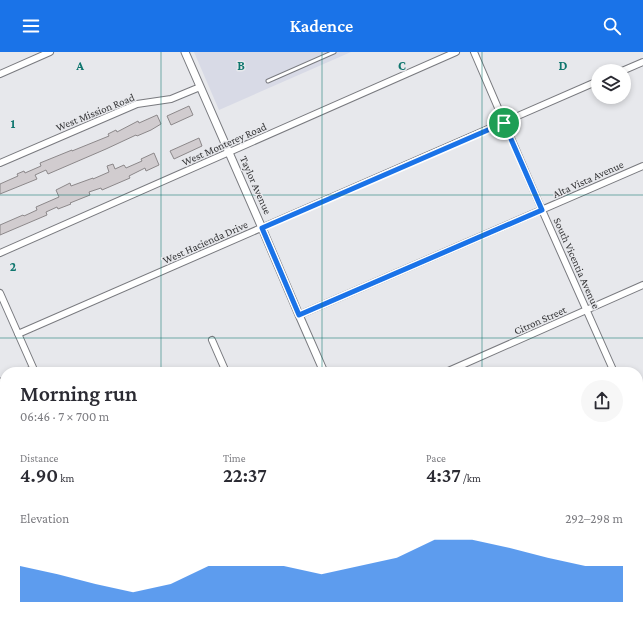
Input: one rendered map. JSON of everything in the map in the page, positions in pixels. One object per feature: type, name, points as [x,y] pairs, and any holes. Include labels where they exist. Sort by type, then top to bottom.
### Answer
[{"type":"street","points":[[0,73],[50,52]]},
{"type":"street","name":"Taylor Avenue","points":[[185,52],[322,367]]},
{"type":"street","name":"West Monterey Road","points":[[0,253],[456,52]]},
{"type":"street","name":"South Vicentia Avenue","points":[[474,52],[612,367]]},
{"type":"street","points":[[631,67],[643,62]]},
{"type":"street","name":"West Hacienda Drive","points":[[18,334],[591,84]]},
{"type":"street","name":"West Mission Road","points":[[0,163],[137,104],[159,102],[171,99],[200,87]]},
{"type":"street","name":"Alta Vista Avenue","points":[[299,315],[643,166]]},
{"type":"street","name":"Citron Street","points":[[457,367],[643,285]]},
{"type":"street","points":[[0,293],[33,367]]},
{"type":"street","points":[[212,340],[224,367]]},
{"type":"lane","points":[[268,81],[334,52]]},
{"type":"shaded area","points":[[194,52],[351,52],[219,110]]},
{"type":"building","points":[[189,106],[193,115],[171,125],[167,116]]},
{"type":"building","points":[[157,115],[161,124],[151,130],[137,136],[136,135],[48,174],[46,170],[35,175],[37,179],[0,194],[0,184],[18,176],[17,174],[24,171],[25,173],[41,166],[40,163],[109,136],[108,134],[116,130],[117,132],[138,121],[139,123]]},
{"type":"building","points":[[199,138],[202,146],[174,159],[170,151]]},
{"type":"building","points":[[154,153],[159,165],[146,171],[145,168],[129,176],[130,178],[102,190],[101,188],[89,192],[90,195],[58,209],[57,207],[46,212],[47,215],[0,235],[0,225],[37,210],[36,207],[59,197],[56,190],[70,183],[71,186],[109,172],[107,166],[113,164],[115,169],[124,165],[126,168],[142,161],[141,159]]},
{"type":"route","points":[[504,123],[542,210],[299,315],[262,228],[504,123]]}]
